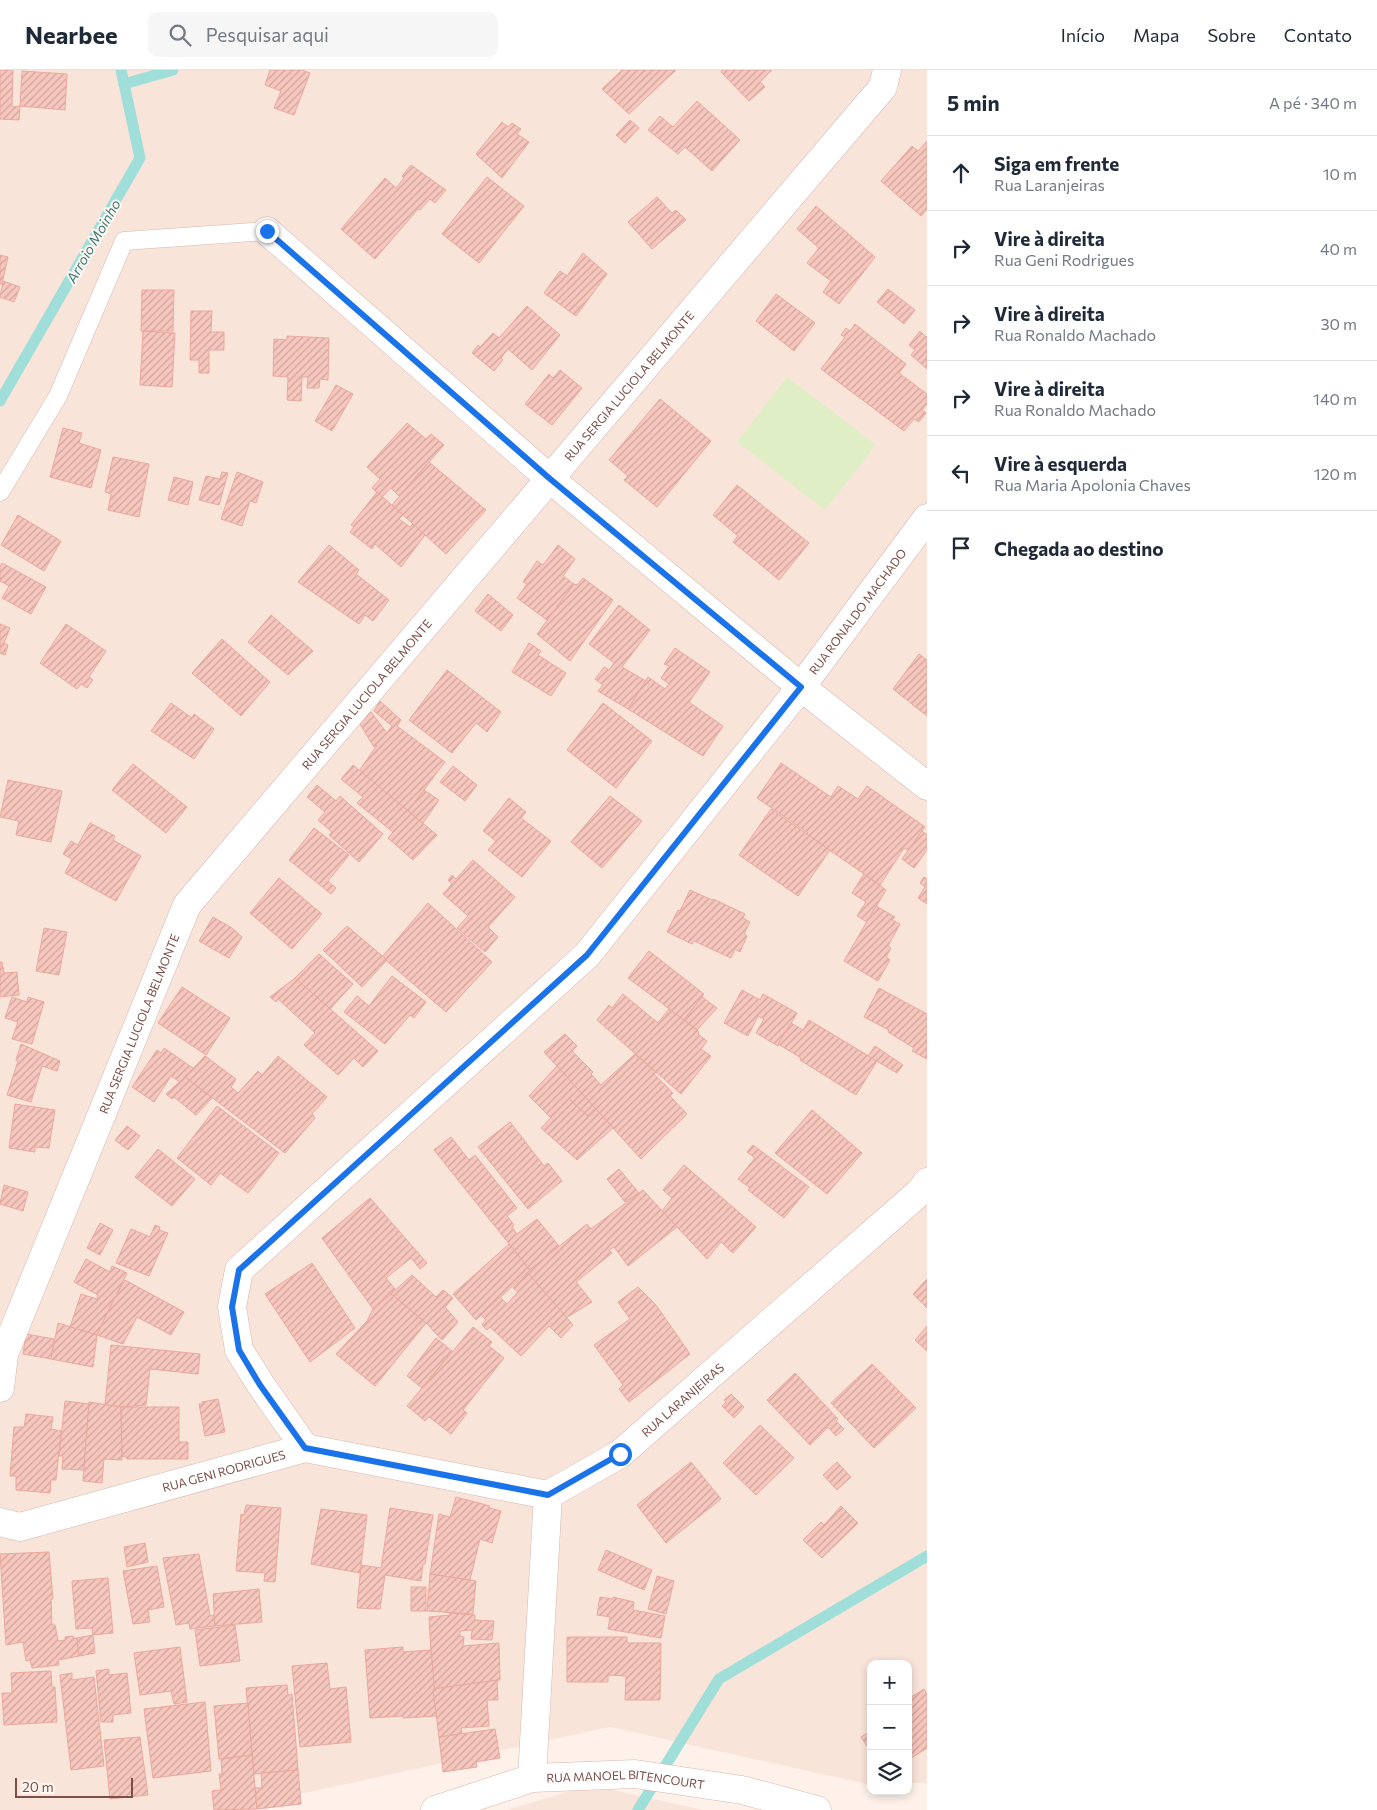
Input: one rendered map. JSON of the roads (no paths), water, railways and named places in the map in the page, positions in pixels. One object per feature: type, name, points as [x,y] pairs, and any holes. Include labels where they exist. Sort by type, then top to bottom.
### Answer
[{"type":"street","name":"RUA SERGIA LUCIOLA BELMONTE","points":[[0,1388],[4,1354],[187,905],[885,78]]},
{"type":"street","points":[[267,231],[549,478],[801,687],[927,786]]},
{"type":"street","name":"RUA RONALDO MACHADO","points":[[305,1448],[260,1385],[239,1350],[232,1307],[239,1270],[587,955],[801,687],[927,518]]},
{"type":"street","name":"RUA LARANJEIRAS","points":[[548,1495],[620,1454],[921,1191],[927,1182]]},
{"type":"street","name":"RUA GENI RODRIGUES","points":[[10,1524],[305,1448],[548,1495]]},
{"type":"street","points":[[532,1778],[548,1495]]},
{"type":"street","name":"RUA MANOEL BITENCOURT","points":[[435,1810],[532,1778],[635,1774],[742,1790],[817,1810]]},
{"type":"lane","points":[[0,492],[58,396],[124,240],[267,231]]},
{"type":"waterway","name":"Arroio Moinho","points":[[0,401],[140,158],[121,70]]},
{"type":"waterway","points":[[124,84],[173,70]]},
{"type":"waterway","points":[[638,1810],[719,1679],[927,1556]]}]
